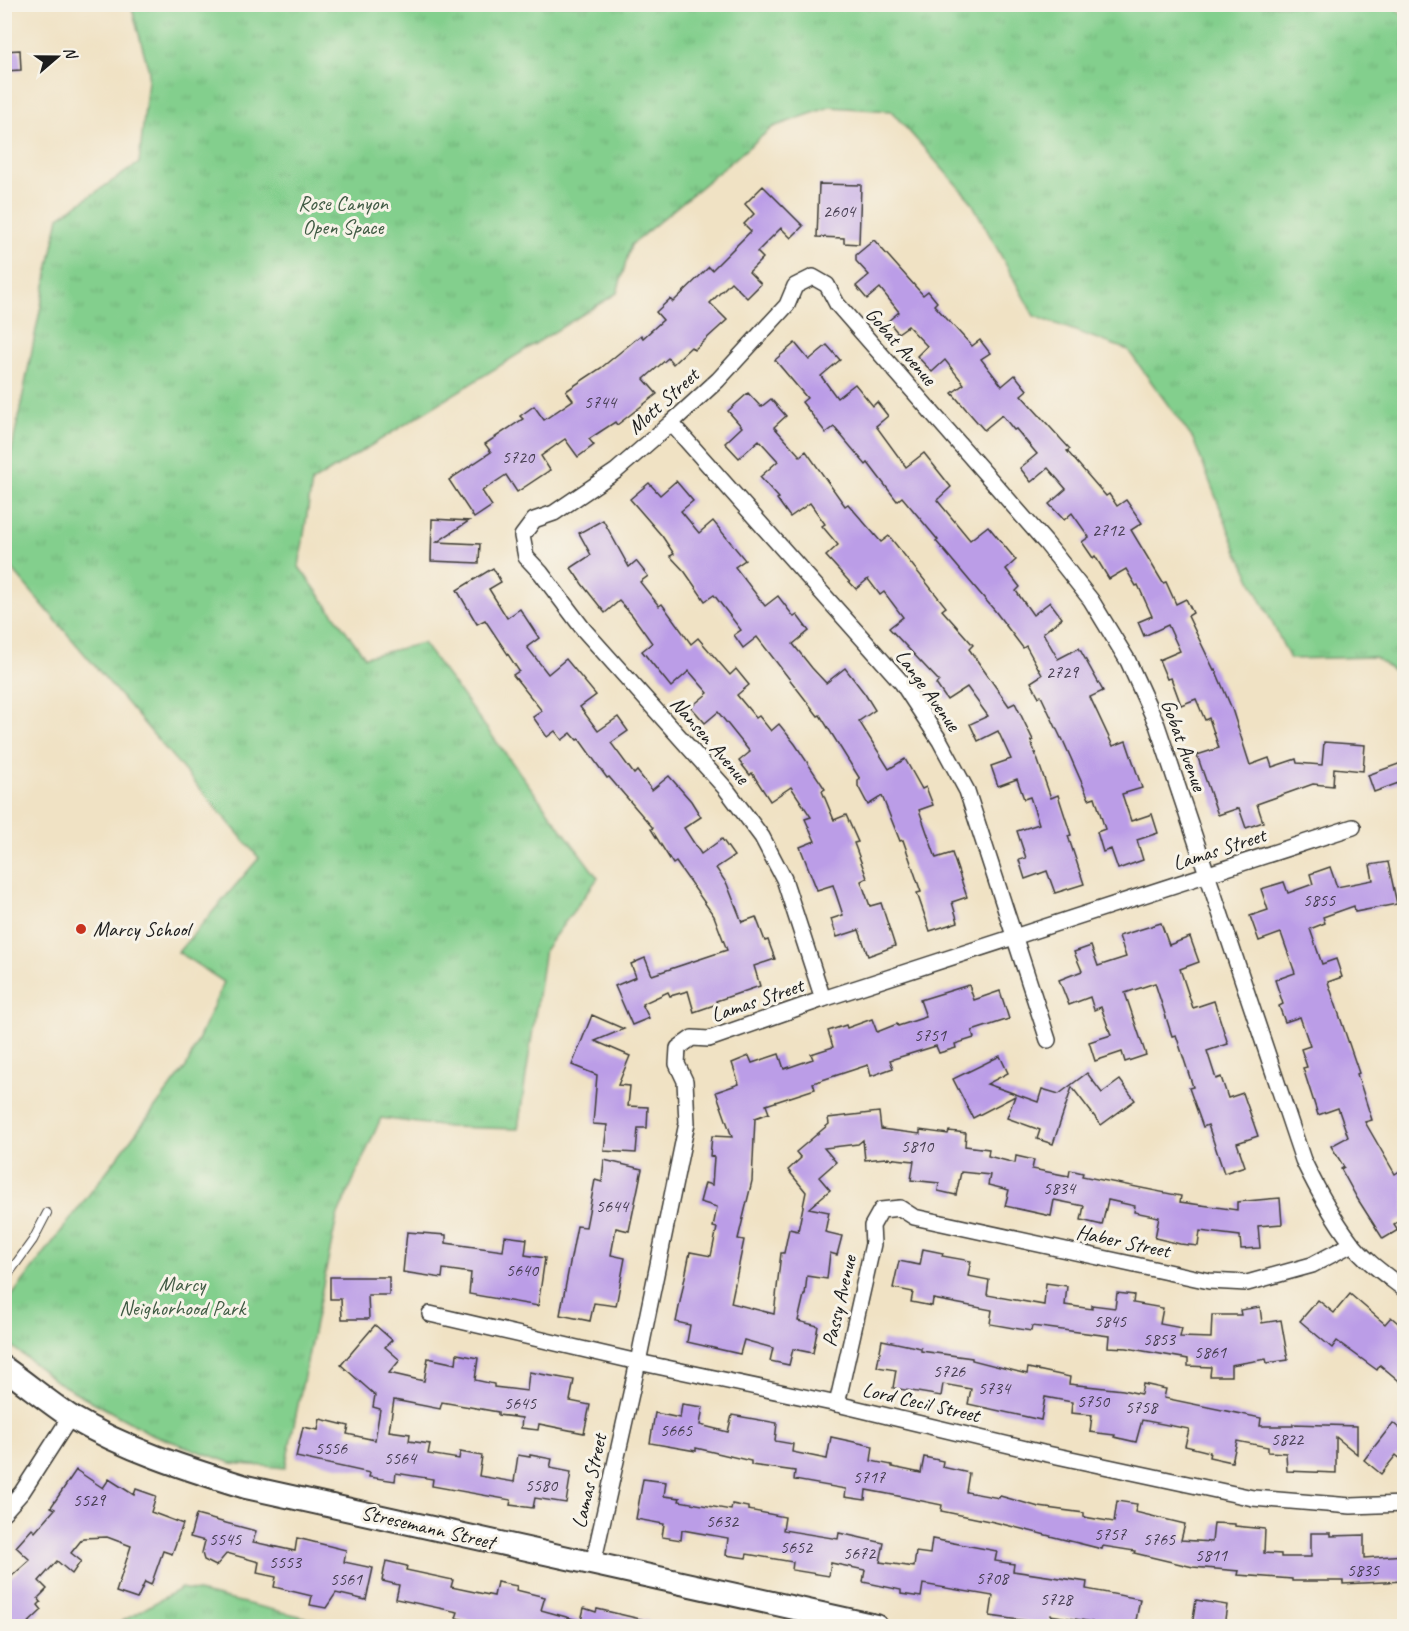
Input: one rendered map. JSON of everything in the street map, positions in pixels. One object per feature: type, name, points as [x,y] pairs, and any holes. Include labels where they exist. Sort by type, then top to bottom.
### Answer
[{"type":"street","name":"Mott Street","points":[[522,536],[534,520],[555,513],[616,471],[671,423],[718,380],[787,305],[795,286],[813,276]]},
{"type":"street","name":"Gobat Avenue","points":[[813,276],[827,285],[837,304],[1046,543],[1091,600],[1128,661],[1157,725],[1303,1160],[1325,1204],[1352,1244],[1379,1270],[1404,1289]]},
{"type":"street","name":"Lange Avenue","points":[[671,423],[902,683],[940,741],[967,791],[1048,1040]]},
{"type":"street","name":"Nansen Avenue","points":[[522,536],[526,557],[584,630],[726,789],[762,837],[784,879],[823,999]]},
{"type":"street","name":"Lamas Street","points":[[593,1564],[638,1362],[687,1123],[685,1081],[677,1064],[678,1048],[692,1038],[709,1039],[823,999],[1353,826]]},
{"type":"street","name":"Haber Street","points":[[881,1210],[900,1208],[914,1217],[1209,1281],[1247,1283],[1312,1265],[1352,1244]]},
{"type":"street","name":"Passy Avenue","points":[[837,1404],[873,1244],[872,1226],[881,1210]]},
{"type":"street","name":"Lord Cecil Street","points":[[430,1314],[638,1362],[837,1404],[1043,1453],[1253,1498],[1351,1506],[1404,1504]]},
{"type":"street","name":"Stresemann Street","points":[[4,1368],[71,1416],[160,1459],[246,1487],[876,1626]]},
{"type":"street","points":[[4,1512],[22,1492],[71,1416]]},
{"type":"lane","points":[[4,1280],[33,1240],[47,1213]]},
{"type":"green space","name":"Rose Canyon Open Space","points":[[131,5],[1392,5],[1404,16],[1404,678],[1374,657],[1290,659],[1237,551],[1193,439],[1128,350],[1034,316],[971,201],[891,111],[830,107],[773,127],[631,245],[617,293],[312,482],[299,567],[365,657],[423,643],[598,878],[545,949],[518,1129],[448,1127],[381,1118],[337,1217],[285,1468],[231,1463],[151,1434],[57,1382],[5,1341],[5,1305],[186,1067],[224,982],[178,952],[259,858],[5,561],[5,483],[59,217],[139,163],[149,71]]},
{"type":"green space","points":[[181,1588],[342,1626],[114,1626]]},
{"type":"building","points":[[20,50],[21,70],[4,71],[4,51]]},
{"type":"building","points":[[819,184],[861,185],[859,244],[844,243],[844,238],[817,237]]},
{"type":"building","points":[[763,186],[803,226],[791,238],[781,228],[757,252],[763,258],[749,272],[761,284],[747,298],[731,282],[710,303],[727,320],[694,350],[691,347],[673,364],[668,358],[644,379],[657,394],[617,425],[615,422],[589,439],[594,445],[578,457],[565,439],[541,456],[550,470],[517,492],[506,475],[482,491],[492,506],[474,518],[449,480],[491,452],[485,444],[523,419],[520,416],[534,406],[544,420],[573,400],[566,391],[601,368],[641,335],[643,338],[663,320],[656,312],[670,299],[673,302],[709,267],[712,270],[751,231],[744,224],[754,214],[745,204]]},
{"type":"building","points":[[874,240],[923,295],[928,291],[937,302],[934,305],[972,346],[980,340],[990,353],[981,359],[1002,386],[1015,375],[1027,390],[1021,395],[1070,449],[1067,451],[1106,496],[1109,494],[1117,506],[1126,500],[1142,523],[1131,530],[1163,583],[1166,582],[1176,604],[1186,599],[1193,613],[1188,616],[1232,709],[1250,765],[1269,758],[1272,767],[1296,759],[1297,763],[1322,765],[1324,742],[1365,745],[1363,771],[1334,768],[1333,786],[1313,784],[1257,804],[1263,822],[1246,828],[1239,808],[1218,815],[1197,755],[1219,748],[1209,718],[1205,720],[1196,699],[1181,705],[1171,678],[1167,679],[1159,660],[1180,651],[1168,625],[1144,636],[1138,622],[1152,616],[1138,585],[1136,586],[1126,569],[1109,579],[1095,556],[1093,558],[1082,542],[1089,537],[1072,513],[1064,520],[1049,504],[1066,489],[1048,468],[1031,482],[1020,468],[1037,454],[1016,429],[1014,430],[1002,415],[984,430],[952,393],[964,384],[945,360],[932,372],[917,356],[927,346],[908,326],[898,333],[888,321],[899,312],[880,288],[867,299],[856,286],[869,275],[856,261],[856,255]]},
{"type":"building","points":[[795,343],[809,360],[827,345],[840,360],[821,376],[837,398],[855,384],[873,406],[877,402],[888,416],[876,426],[906,467],[924,453],[951,487],[937,500],[970,540],[988,526],[1016,560],[1006,569],[1020,587],[1016,591],[1033,615],[1050,602],[1062,618],[1043,633],[1058,659],[1079,648],[1103,691],[1090,697],[1113,746],[1126,741],[1142,788],[1122,794],[1131,821],[1152,814],[1158,833],[1137,840],[1143,860],[1118,869],[1111,849],[1103,852],[1097,832],[1105,829],[1095,797],[1089,799],[1062,738],[1041,696],[1039,697],[1031,682],[1042,675],[1026,646],[1023,648],[902,497],[897,501],[868,463],[866,465],[834,427],[826,433],[802,402],[807,398],[775,360]]},
{"type":"building","points":[[748,393],[761,407],[771,399],[786,416],[774,427],[800,456],[806,451],[845,506],[848,504],[881,542],[889,536],[946,607],[942,610],[973,645],[969,649],[1009,706],[1015,703],[1033,740],[1031,741],[1051,798],[1058,795],[1071,835],[1068,836],[1084,884],[1055,893],[1047,871],[1025,879],[1019,860],[1026,858],[1017,831],[1039,824],[1030,797],[1024,799],[1017,779],[998,786],[991,766],[1011,759],[998,731],[978,741],[970,724],[988,716],[967,687],[947,700],[936,684],[939,681],[889,628],[903,617],[884,592],[880,595],[868,579],[856,589],[826,556],[838,545],[822,526],[825,524],[810,503],[790,517],[777,499],[779,498],[760,477],[778,461],[759,440],[739,458],[725,443],[742,427],[728,411]]},
{"type":"building","points":[[676,481],[693,501],[681,511],[699,533],[713,521],[745,560],[735,567],[765,606],[778,596],[794,617],[797,615],[809,631],[793,644],[812,668],[826,683],[845,668],[865,694],[875,710],[859,721],[889,769],[905,759],[922,789],[926,787],[933,805],[919,810],[936,858],[952,853],[967,897],[952,902],[958,922],[930,931],[917,893],[921,892],[903,840],[900,841],[882,796],[868,805],[858,786],[860,779],[820,715],[818,716],[757,637],[743,648],[734,635],[741,630],[714,595],[705,601],[685,572],[670,556],[674,554],[662,536],[630,499],[649,483],[660,495]]},
{"type":"building","points":[[432,519],[469,521],[437,542],[480,544],[479,563],[431,561]]},
{"type":"building","points":[[603,520],[629,567],[636,561],[648,576],[640,582],[659,606],[662,604],[691,644],[698,638],[730,675],[736,669],[749,685],[737,695],[756,718],[759,716],[771,731],[779,724],[795,744],[825,789],[822,791],[834,820],[846,815],[858,842],[854,843],[867,878],[861,881],[870,906],[881,903],[895,946],[868,956],[859,930],[837,937],[831,919],[843,915],[833,885],[817,890],[800,847],[815,841],[805,819],[811,817],[791,787],[770,801],[752,773],[750,775],[739,761],[750,752],[718,712],[705,723],[691,707],[708,693],[689,671],[671,687],[642,651],[652,643],[632,615],[619,601],[605,613],[571,568],[591,555],[579,533]]},
{"type":"building","points":[[493,568],[501,582],[489,589],[507,618],[520,609],[539,638],[527,647],[548,674],[566,659],[596,695],[580,707],[598,731],[618,717],[628,731],[611,743],[634,774],[637,771],[652,790],[669,776],[691,801],[701,817],[684,828],[701,854],[722,839],[734,856],[716,868],[727,884],[742,922],[756,917],[775,959],[754,966],[760,986],[716,1001],[717,1004],[694,1012],[688,991],[670,996],[668,992],[642,1004],[649,1018],[632,1025],[615,986],[636,977],[631,964],[645,958],[652,975],[727,950],[714,916],[676,862],[673,864],[651,829],[653,828],[609,777],[607,778],[579,739],[577,740],[571,733],[562,740],[555,731],[547,737],[533,717],[542,711],[513,675],[519,671],[485,620],[477,624],[457,590]]},
{"type":"building","points":[[1404,762],[1404,781],[1374,792],[1368,775]]},
{"type":"building","points":[[1388,862],[1397,904],[1355,912],[1354,906],[1323,917],[1325,923],[1310,929],[1322,964],[1336,959],[1342,977],[1328,982],[1359,1073],[1357,1074],[1372,1120],[1365,1122],[1395,1174],[1404,1168],[1404,1218],[1394,1224],[1398,1230],[1383,1239],[1357,1198],[1341,1169],[1344,1167],[1331,1146],[1348,1137],[1338,1108],[1318,1115],[1303,1068],[1307,1067],[1301,1049],[1310,1046],[1300,1017],[1285,1022],[1279,1006],[1283,1004],[1275,980],[1295,973],[1281,933],[1259,941],[1250,916],[1268,910],[1261,889],[1284,882],[1288,893],[1313,884],[1310,874],[1330,867],[1337,887],[1373,880],[1370,865]]},
{"type":"building","points":[[1161,923],[1169,945],[1190,937],[1199,962],[1180,969],[1193,1008],[1214,1001],[1228,1044],[1207,1051],[1216,1079],[1221,1077],[1228,1098],[1243,1093],[1258,1136],[1237,1143],[1245,1166],[1224,1173],[1208,1125],[1203,1127],[1189,1088],[1193,1087],[1176,1035],[1172,1036],[1155,983],[1125,993],[1146,1055],[1125,1062],[1122,1052],[1095,1061],[1089,1042],[1111,1035],[1101,1007],[1094,1010],[1090,997],[1069,1005],[1059,980],[1082,971],[1074,952],[1091,946],[1098,966],[1126,957],[1119,936]]},
{"type":"building","points":[[969,985],[974,1000],[1000,991],[1009,1019],[972,1031],[974,1038],[955,1044],[956,1048],[939,1053],[936,1046],[890,1060],[893,1068],[871,1076],[868,1065],[813,1083],[815,1089],[766,1105],[769,1113],[755,1118],[752,1181],[738,1239],[744,1240],[731,1303],[774,1314],[781,1253],[784,1253],[789,1229],[798,1231],[806,1192],[788,1170],[801,1158],[796,1152],[829,1124],[828,1118],[879,1112],[881,1129],[920,1134],[920,1130],[948,1134],[949,1131],[966,1133],[965,1146],[989,1149],[988,1156],[1015,1163],[1016,1156],[1034,1160],[1032,1169],[1069,1176],[1070,1170],[1083,1173],[1082,1176],[1181,1196],[1180,1202],[1237,1210],[1237,1202],[1280,1198],[1282,1224],[1258,1226],[1260,1248],[1241,1249],[1240,1236],[1200,1231],[1198,1246],[1180,1244],[1155,1238],[1159,1217],[1134,1212],[1135,1206],[1108,1200],[1102,1225],[1081,1220],[1084,1206],[1054,1200],[1051,1216],[1005,1206],[1009,1190],[988,1185],[990,1175],[961,1172],[956,1195],[938,1191],[939,1183],[911,1180],[914,1161],[886,1158],[865,1160],[863,1140],[858,1144],[824,1148],[836,1162],[819,1177],[830,1190],[809,1208],[829,1212],[825,1232],[842,1236],[837,1255],[830,1253],[827,1279],[807,1276],[798,1321],[818,1326],[813,1353],[793,1349],[789,1365],[770,1361],[773,1348],[744,1340],[740,1354],[687,1342],[690,1325],[676,1322],[690,1252],[711,1256],[717,1228],[713,1227],[717,1207],[700,1202],[705,1183],[712,1185],[714,1157],[710,1156],[712,1136],[732,1137],[716,1092],[739,1084],[732,1063],[749,1056],[752,1063],[779,1054],[784,1069],[813,1059],[811,1054],[833,1047],[828,1031],[846,1025],[847,1028],[872,1019],[877,1032],[926,1017],[920,1000]]},
{"type":"building","points":[[592,1015],[624,1029],[595,1041],[630,1056],[618,1085],[630,1086],[628,1106],[648,1107],[647,1128],[638,1128],[636,1153],[604,1151],[607,1125],[593,1124],[597,1075],[572,1065]]},
{"type":"building","points":[[1000,1056],[1008,1073],[987,1084],[1038,1102],[1042,1089],[1059,1094],[1087,1073],[1102,1093],[1120,1080],[1135,1100],[1101,1125],[1072,1087],[1053,1144],[1037,1139],[1040,1130],[1007,1118],[1015,1096],[973,1118],[953,1079]]},
{"type":"building","points":[[604,1160],[642,1169],[629,1231],[616,1228],[611,1255],[625,1258],[616,1306],[594,1303],[590,1321],[560,1315],[577,1226],[586,1227],[595,1180],[602,1182]]},
{"type":"building","points":[[407,1232],[446,1235],[446,1243],[503,1251],[505,1236],[527,1239],[525,1255],[545,1258],[538,1306],[469,1294],[471,1273],[443,1269],[442,1278],[403,1272]]},
{"type":"building","points":[[923,1249],[943,1253],[942,1256],[971,1261],[968,1276],[989,1280],[987,1295],[1044,1305],[1046,1283],[1067,1286],[1065,1305],[1092,1309],[1092,1305],[1115,1308],[1117,1293],[1134,1295],[1133,1303],[1163,1308],[1160,1324],[1182,1328],[1180,1337],[1211,1338],[1212,1315],[1241,1315],[1240,1310],[1260,1307],[1262,1323],[1281,1320],[1288,1360],[1267,1363],[1266,1359],[1231,1365],[1231,1376],[1210,1376],[1211,1367],[1188,1366],[1188,1359],[1127,1348],[1108,1347],[1109,1336],[1032,1326],[1031,1331],[990,1324],[992,1310],[933,1299],[932,1306],[911,1302],[913,1292],[893,1288],[899,1261],[920,1265]]},
{"type":"building","points":[[330,1277],[389,1277],[389,1295],[368,1295],[369,1319],[342,1319],[341,1299],[330,1299]]},
{"type":"building","points":[[1350,1294],[1385,1324],[1391,1317],[1404,1328],[1404,1385],[1380,1365],[1377,1370],[1337,1341],[1332,1348],[1300,1321],[1318,1300],[1334,1313]]},
{"type":"building","points":[[375,1325],[392,1340],[385,1347],[400,1360],[389,1373],[424,1381],[428,1358],[456,1364],[457,1354],[478,1358],[475,1380],[494,1384],[494,1387],[527,1391],[529,1372],[574,1380],[570,1401],[590,1405],[584,1433],[539,1424],[538,1430],[521,1428],[522,1418],[442,1402],[440,1409],[394,1400],[389,1431],[410,1434],[409,1441],[430,1444],[428,1454],[459,1459],[460,1452],[482,1456],[479,1476],[514,1482],[518,1455],[552,1459],[550,1468],[571,1472],[566,1503],[535,1498],[533,1508],[510,1505],[511,1500],[432,1486],[433,1479],[396,1473],[395,1481],[369,1477],[370,1473],[296,1457],[303,1427],[318,1430],[320,1419],[349,1426],[347,1434],[375,1440],[380,1409],[373,1407],[375,1395],[341,1365]]},
{"type":"building","points":[[882,1340],[921,1348],[921,1351],[972,1358],[972,1360],[1027,1374],[1028,1368],[1070,1377],[1069,1384],[1141,1394],[1143,1384],[1166,1389],[1164,1398],[1261,1418],[1260,1426],[1293,1426],[1293,1424],[1357,1426],[1357,1454],[1336,1437],[1336,1473],[1287,1471],[1286,1453],[1268,1452],[1268,1447],[1237,1441],[1232,1462],[1209,1457],[1210,1452],[1185,1446],[1189,1429],[1142,1420],[1136,1442],[1114,1437],[1115,1435],[1090,1432],[1092,1415],[1071,1413],[1072,1402],[1045,1397],[1041,1420],[968,1404],[971,1389],[943,1384],[941,1396],[893,1388],[896,1370],[877,1367]]},
{"type":"building","points":[[682,1404],[703,1407],[700,1425],[728,1432],[732,1415],[777,1423],[775,1441],[793,1444],[792,1452],[827,1459],[831,1437],[873,1446],[871,1461],[892,1465],[892,1467],[921,1473],[924,1457],[943,1461],[942,1467],[969,1473],[966,1492],[999,1498],[1000,1496],[1039,1507],[1084,1513],[1084,1517],[1114,1522],[1117,1501],[1137,1504],[1135,1512],[1185,1524],[1181,1540],[1212,1542],[1214,1523],[1235,1524],[1235,1526],[1265,1529],[1264,1553],[1281,1554],[1281,1557],[1311,1557],[1311,1533],[1331,1533],[1331,1536],[1364,1535],[1364,1558],[1404,1555],[1404,1581],[1343,1584],[1343,1581],[1292,1581],[1292,1579],[1238,1575],[1239,1571],[1193,1567],[1134,1553],[1135,1551],[1103,1546],[1102,1549],[941,1511],[942,1505],[888,1494],[866,1490],[865,1500],[845,1497],[846,1489],[794,1480],[795,1471],[751,1465],[751,1461],[696,1448],[696,1451],[650,1443],[655,1413],[680,1418]]},
{"type":"building","points":[[1393,1423],[1404,1432],[1404,1462],[1396,1455],[1381,1474],[1364,1460]]},
{"type":"building","points":[[76,1470],[103,1488],[109,1479],[134,1495],[136,1489],[156,1496],[151,1512],[183,1524],[172,1554],[163,1551],[151,1585],[145,1582],[137,1599],[116,1592],[131,1546],[107,1537],[83,1538],[71,1553],[81,1561],[72,1574],[57,1561],[39,1581],[47,1589],[38,1598],[41,1602],[38,1605],[42,1610],[25,1626],[4,1626],[4,1583],[30,1560],[16,1547],[32,1529],[35,1532],[55,1509],[51,1507]]},
{"type":"building","points":[[643,1479],[666,1482],[664,1496],[680,1498],[679,1501],[731,1510],[732,1504],[748,1507],[748,1510],[785,1517],[783,1530],[838,1539],[839,1533],[884,1543],[880,1562],[914,1567],[916,1552],[930,1554],[932,1539],[997,1551],[995,1561],[1014,1564],[1013,1571],[1087,1582],[1086,1589],[1140,1599],[1135,1626],[1092,1626],[1092,1622],[1051,1615],[1050,1624],[990,1616],[993,1596],[923,1584],[921,1597],[901,1594],[901,1590],[863,1582],[865,1570],[831,1563],[829,1576],[792,1570],[793,1562],[747,1554],[746,1558],[726,1555],[728,1538],[682,1530],[681,1540],[662,1537],[664,1524],[636,1519]]},
{"type":"building","points":[[196,1515],[256,1531],[253,1542],[295,1551],[297,1538],[346,1550],[344,1562],[373,1568],[366,1600],[336,1593],[326,1608],[310,1605],[312,1596],[274,1587],[276,1577],[257,1573],[259,1562],[227,1553],[216,1566],[204,1560],[202,1553],[205,1541],[190,1537]]},
{"type":"building","points":[[386,1561],[407,1566],[406,1570],[453,1580],[451,1587],[494,1596],[497,1582],[517,1586],[516,1590],[545,1597],[541,1610],[581,1621],[584,1608],[649,1621],[648,1626],[484,1626],[484,1624],[456,1618],[458,1612],[396,1599],[399,1585],[382,1581]]},
{"type":"building","points":[[1196,1600],[1227,1605],[1224,1626],[1192,1626]]},
{"type":"place","name":"Marcy School","points":[[81,929]]},
{"type":"park label","name":"Marcy Neighorhood Park","points":[[182,1296]]}]
